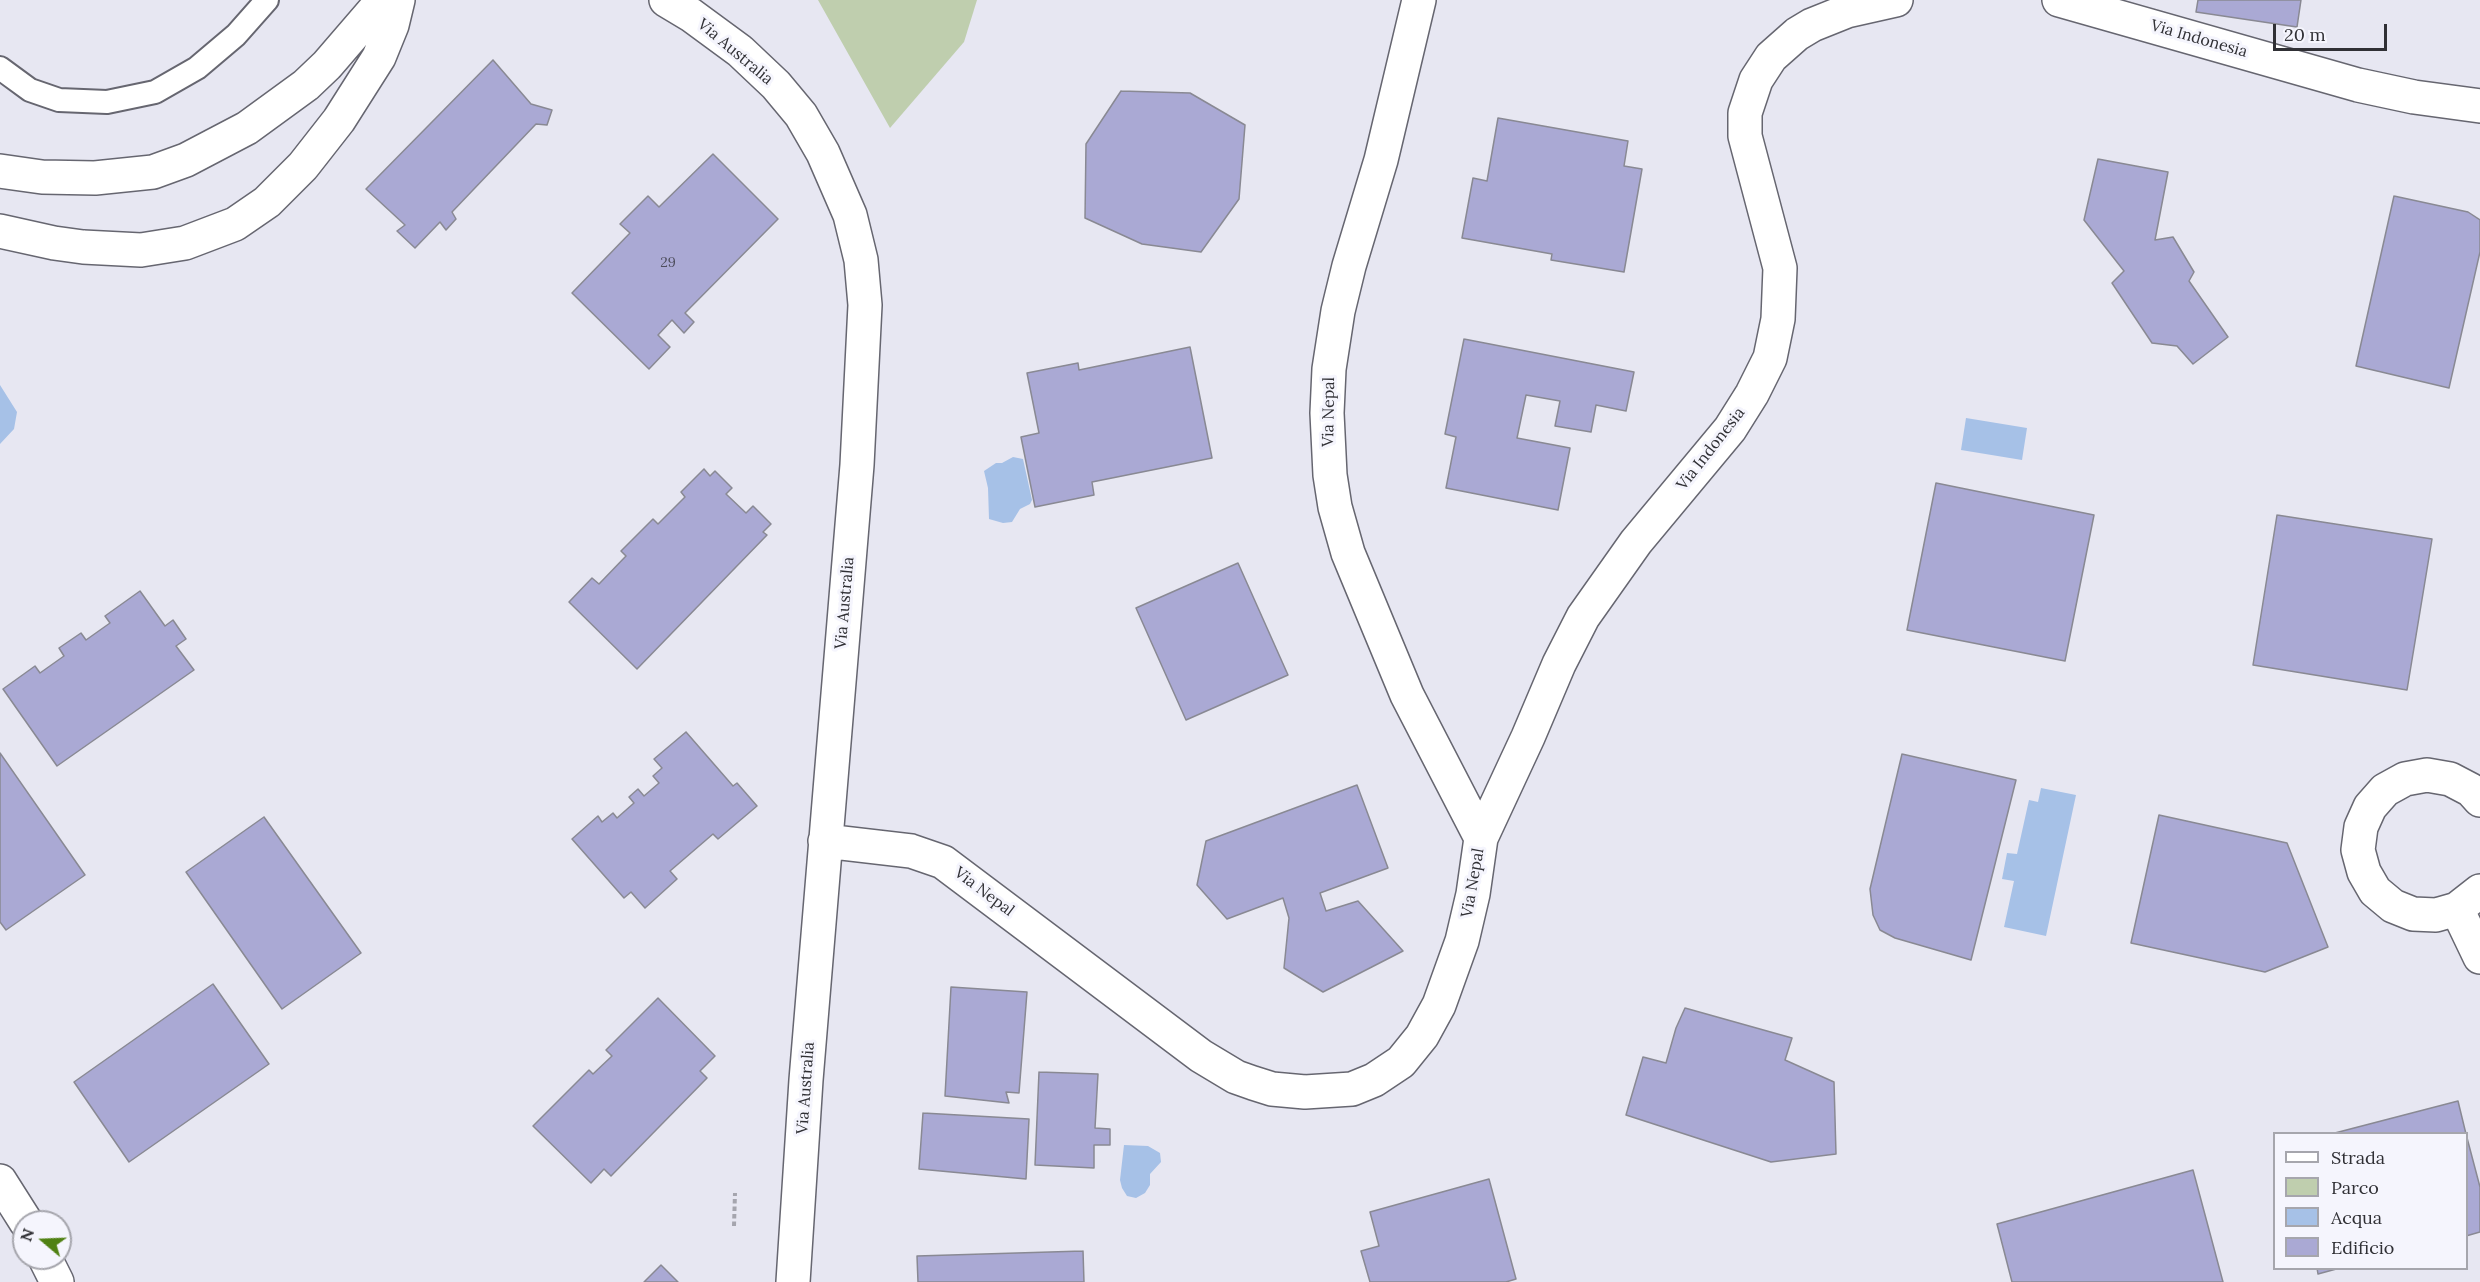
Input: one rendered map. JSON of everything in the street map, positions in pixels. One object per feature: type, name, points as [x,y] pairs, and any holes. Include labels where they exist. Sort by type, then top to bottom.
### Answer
[{"type":"street","points":[[0,171],[42,177],[95,178],[153,172],[186,160],[247,128],[306,85],[327,65],[383,0]]},
{"type":"street","points":[[0,231],[54,243],[106,249],[141,250],[185,243],[235,224],[267,202],[310,158],[339,120],[379,57],[392,25],[398,0]]},
{"type":"street","name":"Via Australia","points":[[666,0],[740,51],[776,85],[801,116],[823,153],[850,215],[861,260],[866,327],[856,477],[806,1080],[793,1282]]},
{"type":"street","name":"Via Nepal","points":[[825,841],[910,850],[943,862],[1179,1040],[1236,1077],[1272,1089],[1336,1092],[1352,1089],[1387,1072],[1412,1050],[1431,1022],[1450,978],[1462,941],[1473,894],[1481,838],[1407,695],[1344,542],[1335,507],[1328,461],[1328,391],[1338,311],[1390,125],[1419,0]]},
{"type":"street","name":"Via Indonesia","points":[[1481,838],[1559,664],[1583,617],[1636,542],[1730,429],[1752,394],[1770,358],[1778,319],[1780,278],[1775,244],[1745,136],[1745,114],[1756,80],[1771,57],[1797,34],[1812,25],[1847,11],[1896,0]]},
{"type":"street","name":"Via Indonesia","points":[[2059,0],[2367,87],[2414,97],[2480,106]]},
{"type":"street","points":[[2480,800],[2471,790],[2450,779],[2427,775],[2405,779],[2385,790],[2370,807],[2361,827],[2358,850],[2364,872],[2375,891],[2393,906],[2413,914],[2436,915],[2469,900],[2480,957]]},
{"type":"street","points":[[0,1181],[18,1210]]},
{"type":"lane","points":[[0,68],[30,90],[59,100],[107,102],[155,92],[197,68],[236,34],[267,0]]},
{"type":"path","points":[[734,1226],[735,1193]]},
{"type":"green space","points":[[818,0],[977,0],[964,42],[890,128]]},
{"type":"water","points":[[0,385],[17,412],[14,429],[0,444]]},
{"type":"water","points":[[1966,418],[2027,428],[2022,460],[1961,450]]},
{"type":"water","points":[[1013,457],[1023,459],[1032,500],[1030,504],[1020,509],[1012,522],[1003,523],[989,519],[988,488],[984,471],[996,463],[1002,463]]},
{"type":"water","points":[[2041,788],[2076,795],[2046,936],[2004,927],[2014,881],[2002,879],[2007,853],[2017,854],[2029,800],[2038,802]]},
{"type":"water","points":[[1124,1145],[1148,1146],[1160,1153],[1161,1162],[1150,1174],[1150,1185],[1145,1193],[1136,1198],[1127,1196],[1120,1180]]},
{"type":"building","points":[[2198,0],[2301,0],[2297,27],[2196,12]]},
{"type":"building","points":[[493,60],[531,104],[552,110],[547,125],[536,124],[452,212],[456,219],[446,230],[440,222],[415,248],[397,231],[405,225],[366,189]]},
{"type":"building","points":[[1121,91],[1190,93],[1245,125],[1239,199],[1201,252],[1142,244],[1085,218],[1086,144]]},
{"type":"building","points":[[1498,118],[1628,141],[1624,166],[1642,169],[1624,272],[1551,260],[1552,254],[1462,238],[1473,178],[1487,181]]},
{"type":"building","points":[[713,154],[778,219],[685,313],[694,322],[684,333],[672,320],[658,335],[670,347],[649,369],[572,293],[630,233],[620,224],[648,196],[659,207]]},
{"type":"building","points":[[2098,159],[2168,172],[2155,240],[2173,237],[2194,272],[2189,281],[2228,337],[2193,364],[2177,346],[2152,343],[2112,283],[2124,271],[2084,220]]},
{"type":"building","points":[[2394,196],[2468,212],[2480,220],[2480,252],[2449,388],[2356,366]]},
{"type":"building","points":[[1464,339],[1634,372],[1626,411],[1596,405],[1591,432],[1555,426],[1560,401],[1526,395],[1517,438],[1570,448],[1558,510],[1446,488],[1456,437],[1445,434]]},
{"type":"building","points":[[1190,347],[1212,458],[1092,482],[1094,495],[1035,507],[1021,437],[1039,433],[1027,373],[1078,363],[1079,370]]},
{"type":"building","points":[[704,469],[710,476],[715,471],[732,488],[726,494],[746,513],[753,506],[771,524],[763,532],[767,535],[637,669],[569,602],[592,578],[599,584],[626,556],[621,551],[653,519],[658,524],[685,497],[681,492]]},
{"type":"building","points":[[1936,483],[2094,515],[2065,661],[1907,630]]},
{"type":"building","points":[[2277,515],[2432,539],[2407,690],[2253,665]]},
{"type":"building","points":[[1238,563],[1288,675],[1186,720],[1136,608]]},
{"type":"building","points":[[140,591],[165,626],[173,620],[186,639],[176,646],[194,670],[57,766],[3,689],[35,666],[40,673],[64,656],[59,648],[81,633],[86,640],[110,623],[105,616]]},
{"type":"building","points":[[686,732],[733,786],[737,783],[757,806],[718,839],[713,834],[670,871],[677,879],[645,908],[631,892],[624,898],[572,839],[598,816],[602,822],[613,813],[617,818],[634,803],[629,797],[638,789],[644,796],[659,783],[653,776],[662,768],[654,759]]},
{"type":"building","points":[[0,753],[85,875],[6,930],[0,922]]},
{"type":"building","points":[[1902,754],[2016,780],[1971,960],[1895,938],[1880,930],[1873,915],[1870,889]]},
{"type":"building","points":[[1357,785],[1388,868],[1320,893],[1326,911],[1358,901],[1403,951],[1323,992],[1284,968],[1289,918],[1283,898],[1227,919],[1197,885],[1206,841]]},
{"type":"building","points":[[2159,815],[2287,843],[2328,947],[2265,972],[2131,943]]},
{"type":"building","points":[[264,817],[361,953],[282,1009],[186,872]]},
{"type":"building","points":[[213,984],[269,1064],[129,1162],[74,1082]]},
{"type":"building","points":[[951,987],[1027,992],[1019,1093],[1006,1092],[1009,1103],[945,1096]]},
{"type":"building","points":[[658,998],[715,1056],[700,1071],[707,1078],[611,1176],[604,1169],[591,1183],[533,1126],[589,1070],[593,1074],[612,1056],[606,1050]]},
{"type":"building","points":[[1685,1008],[1792,1038],[1785,1060],[1834,1082],[1836,1154],[1771,1162],[1626,1115],[1643,1057],[1666,1063],[1676,1028]]},
{"type":"building","points":[[1039,1072],[1098,1074],[1095,1128],[1110,1129],[1110,1145],[1094,1145],[1094,1168],[1035,1165]]},
{"type":"building","points":[[2458,1101],[2466,1132],[2339,1132]]},
{"type":"building","points":[[923,1113],[1029,1119],[1026,1179],[919,1169]]},
{"type":"building","points":[[2468,1142],[2480,1187],[2480,1232],[2468,1235]]},
{"type":"building","points":[[2193,1170],[2223,1282],[2012,1282],[1997,1224]]},
{"type":"building","points":[[1489,1179],[1516,1279],[1506,1282],[1370,1282],[1361,1251],[1379,1246],[1370,1212]]},
{"type":"building","points":[[1083,1251],[1084,1282],[918,1282],[917,1256]]},
{"type":"building","points":[[661,1265],[678,1282],[644,1282]]},
{"type":"building","points":[[2317,1270],[2333,1270],[2318,1274]]}]
